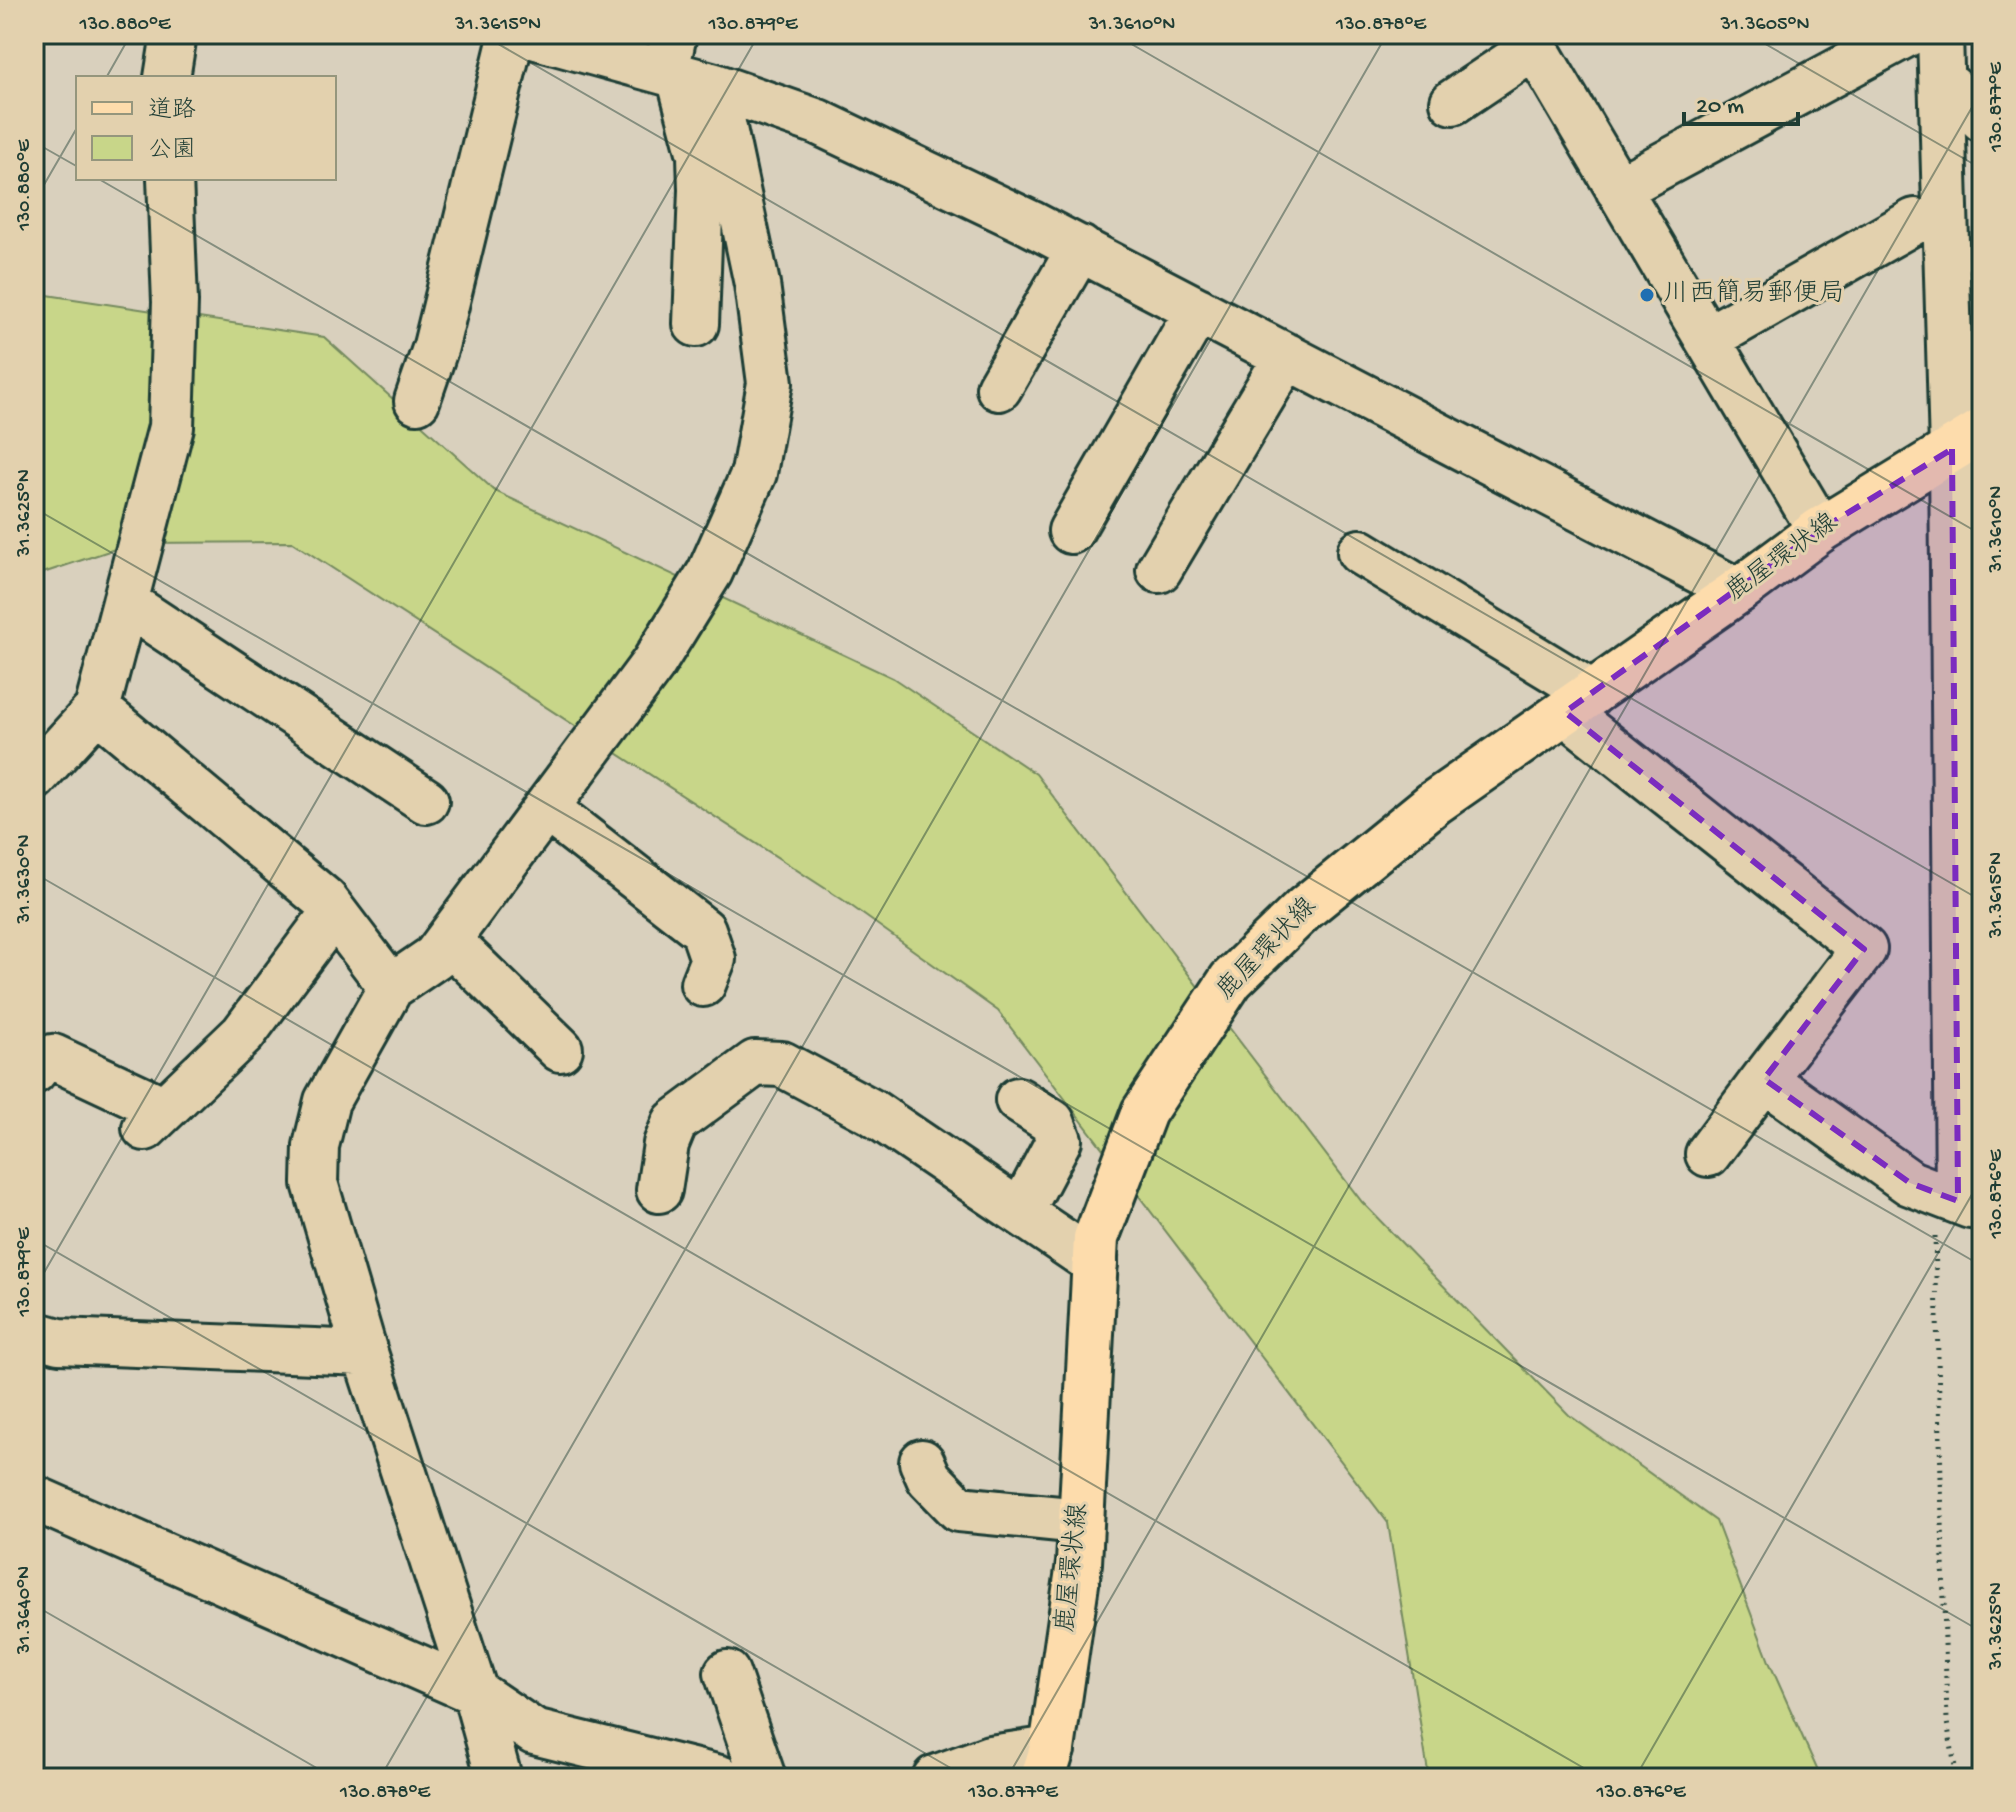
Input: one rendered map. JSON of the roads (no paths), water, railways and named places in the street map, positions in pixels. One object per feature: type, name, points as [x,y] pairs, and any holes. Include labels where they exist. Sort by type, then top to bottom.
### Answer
[{"type":"main road","name":"鹿屋環状線","points":[[1047,1764],[1079,1563],[1096,1238],[1144,1112],[1231,980],[1305,908],[1434,803],[1738,591],[1820,530],[1967,440]]},
{"type":"street","points":[[167,76],[174,34]]},
{"type":"street","points":[[1618,189],[1907,34]]},
{"type":"street","points":[[1764,1079],[1910,1183],[1970,1200],[1967,440],[1940,34]]},
{"type":"street","points":[[417,401],[534,36],[684,67],[818,122],[1080,248],[1738,591]]},
{"type":"street","points":[[1453,102],[1531,41],[1820,530]]},
{"type":"street","points":[[684,67],[700,155],[696,324]]},
{"type":"street","points":[[499,1778],[475,1692],[365,1353],[315,1183],[316,1146],[327,1101],[391,987],[435,957],[653,664],[710,572],[754,473],[770,383],[757,284],[684,67]]},
{"type":"street","points":[[1942,80],[1982,119]]},
{"type":"street","points":[[34,778],[97,709],[171,427],[175,302],[170,180]]},
{"type":"street","points":[[1707,339],[1915,221]]},
{"type":"street","points":[[999,388],[1080,248]]},
{"type":"street","points":[[1071,531],[1198,310]]},
{"type":"street","points":[[1159,570],[1287,356]]},
{"type":"street","points":[[1360,552],[1579,703],[1864,949],[1708,1154]]},
{"type":"street","points":[[125,602],[426,801]]},
{"type":"street","points":[[97,709],[325,900],[391,987]]},
{"type":"street","points":[[546,808],[703,930],[713,959],[703,984]]},
{"type":"street","points":[[34,1071],[38,1065],[53,1057],[154,1118],[243,1034],[334,912]]},
{"type":"street","points":[[448,940],[560,1049]]},
{"type":"street","points":[[659,1190],[666,1144],[675,1122],[755,1063],[782,1064],[872,1112],[1095,1263]]},
{"type":"street","points":[[1018,1100],[1052,1122],[1059,1140],[1021,1212]]},
{"type":"street","points":[[34,1334],[59,1341],[365,1353]]},
{"type":"street","points":[[922,1462],[929,1478],[959,1509],[1080,1521]]},
{"type":"street","points":[[34,1498],[475,1692],[534,1732],[720,1778]]},
{"type":"street","points":[[727,1673],[763,1778]]},
{"type":"street","points":[[935,1778],[990,1758],[1047,1764]]},
{"type":"place","name":"川西簡易郵便局","points":[[1647,295]]}]
